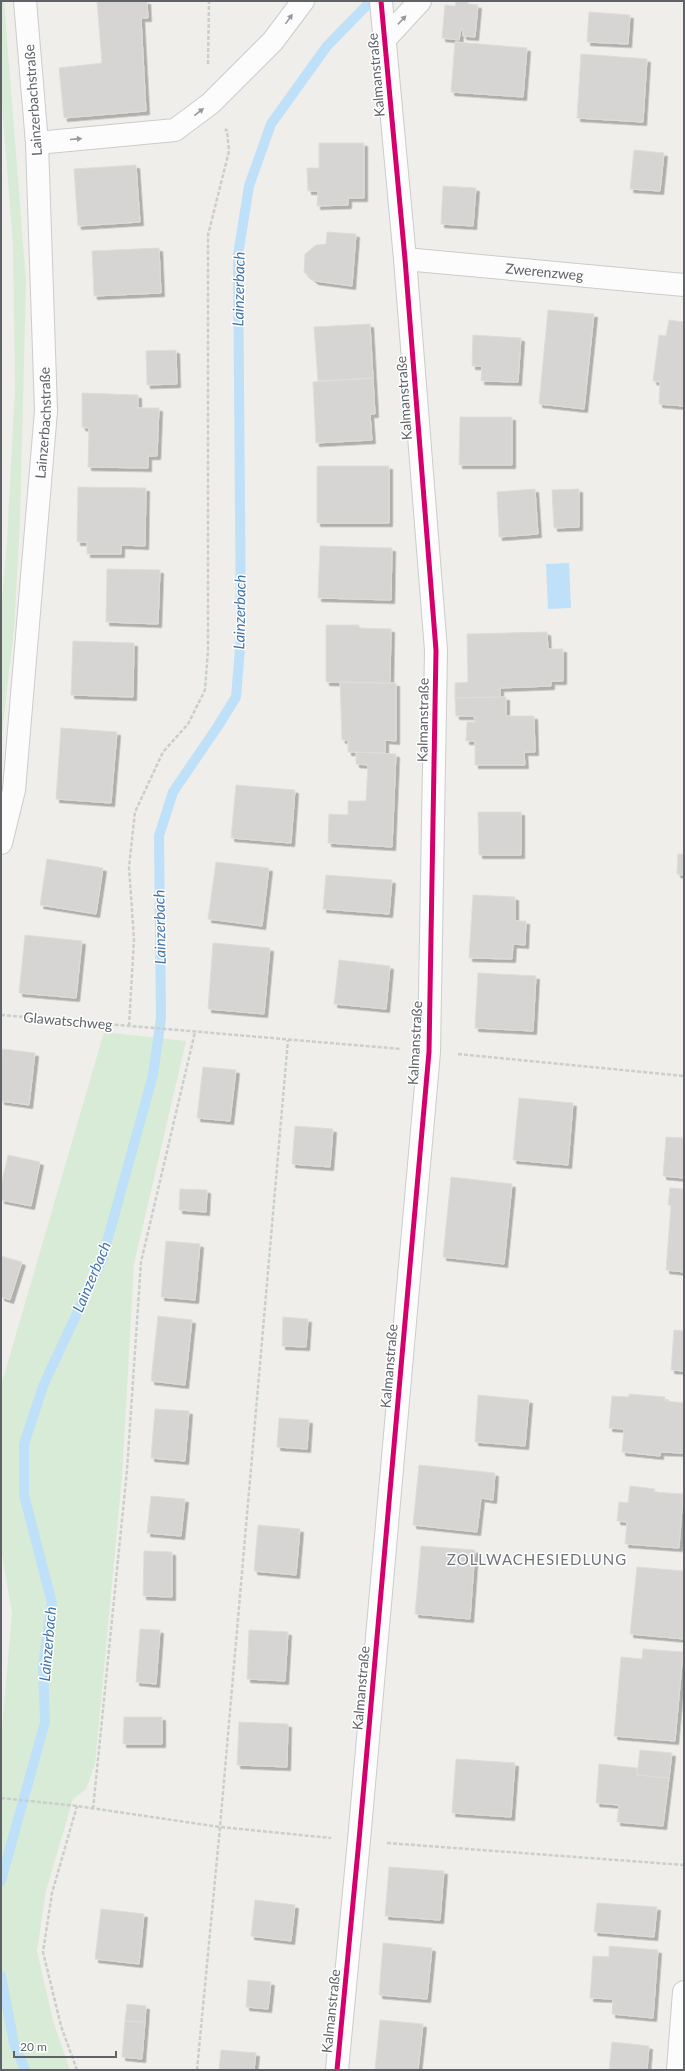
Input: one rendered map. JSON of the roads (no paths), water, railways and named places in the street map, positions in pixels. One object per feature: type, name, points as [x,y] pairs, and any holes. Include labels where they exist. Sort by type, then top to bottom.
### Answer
[{"type":"street","name":"Lainzerbachstraße","points":[[1,843],[14,790],[46,411],[37,143],[25,1]]},
{"type":"street","points":[[37,143],[175,130],[211,103],[273,41],[303,1]]},
{"type":"street","points":[[384,39],[420,1]]},
{"type":"street","name":"Kalmanstraße","points":[[337,2070],[360,1840],[429,1052],[436,650],[406,259],[382,8]]},
{"type":"street","name":"Zwerenzweg","points":[[406,259],[684,285]]},
{"type":"street","points":[[678,2070],[684,1992]]},
{"type":"water","points":[[569,563],[571,608],[548,609],[546,564]]},
{"type":"waterway","name":"Lainzerbach","points":[[1,1881],[45,1722],[43,1665],[52,1603],[24,1495],[24,1444],[43,1386],[102,1260],[153,1075],[161,1018],[159,836],[173,792],[236,697],[241,636],[238,255],[249,186],[271,124],[327,46],[371,1]]},
{"type":"waterway","name":"Lainzerbach","points":[[1,1976],[14,2043],[25,2070]]},
{"type":"district","name":"ZOLLWACHESIEDLUNG","points":[[537,1560]]}]
